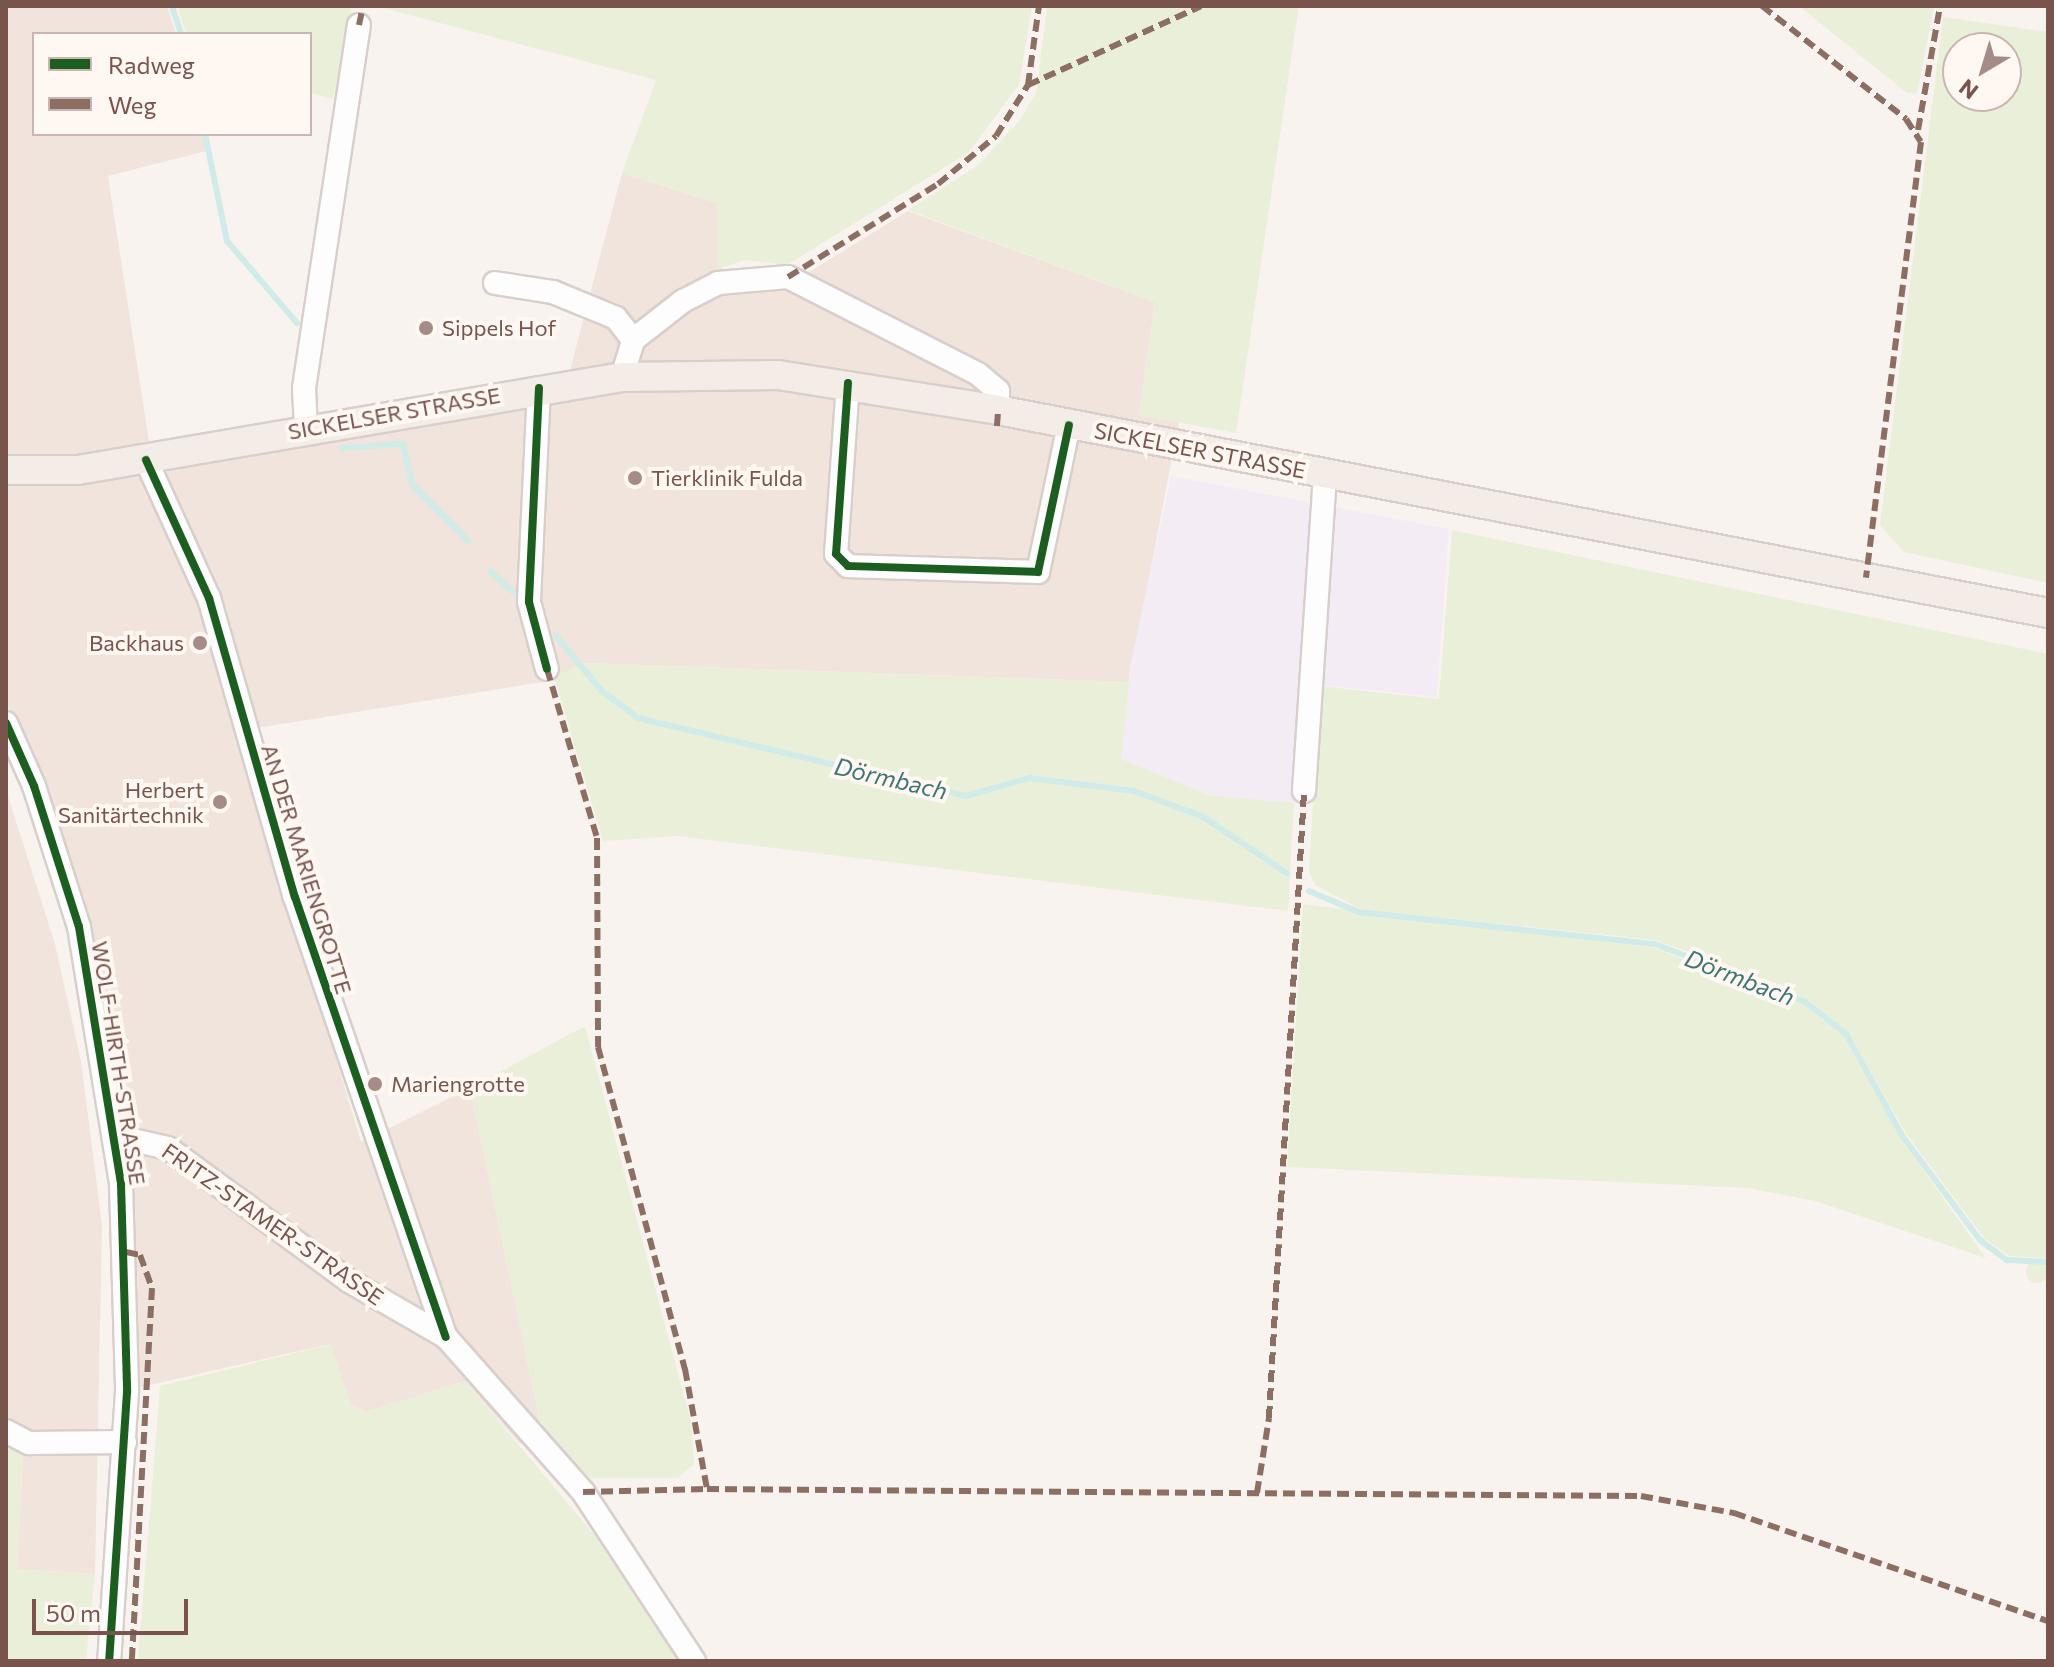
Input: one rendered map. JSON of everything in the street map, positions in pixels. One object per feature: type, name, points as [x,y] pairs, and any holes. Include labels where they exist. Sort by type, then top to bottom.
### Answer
[{"type":"main road","name":"SICKELSER STRASSE","points":[[6,470],[78,470],[146,460],[539,388],[622,377],[728,373],[848,383],[998,410],[2048,613]]},
{"type":"street","points":[[306,429],[304,388],[359,25]]},
{"type":"street","points":[[622,377],[633,340],[718,283],[788,277],[978,374],[998,391],[998,410]]},
{"type":"street","points":[[495,283],[553,292],[616,318],[633,340]]},
{"type":"street","points":[[848,383],[836,554],[848,566],[1038,572],[1069,425]]},
{"type":"street","points":[[539,388],[529,602],[547,669]]},
{"type":"street","name":"AN DER MARIENGROTTE","points":[[146,460],[209,598],[295,897],[446,1337]]},
{"type":"street","points":[[1304,791],[1338,476]]},
{"type":"street","name":"WOLF-HIRTH-STRASSE","points":[[6,723],[79,927],[115,1136],[126,1252],[125,1442],[109,1661]]},
{"type":"street","name":"FRITZ-STAMER-STRASSE","points":[[115,1136],[168,1148],[349,1281],[446,1337],[583,1492],[694,1661]]},
{"type":"street","points":[[6,1431],[29,1443],[125,1442]]},
{"type":"shaded area","points":[[6,6],[167,6],[175,32],[32,32],[32,136],[206,136],[210,150],[108,176],[154,474],[564,393],[622,173],[717,203],[724,293],[791,283],[908,211],[1155,302],[1139,415],[1179,422],[1129,682],[585,663],[543,682],[238,731],[361,1142],[470,1088],[541,1426],[520,1444],[465,1381],[366,1412],[351,1405],[330,1344],[137,1388],[117,1045],[84,897],[6,702]]},
{"type":"shaded area","points":[[1171,476],[1449,529],[1437,697],[1300,683],[1294,803],[1209,795],[1121,759],[1130,667]]},
{"type":"shaded area","points":[[6,790],[55,944],[81,1061],[102,1225],[95,1574],[17,1569],[23,1454],[6,1442]]},
{"type":"green space","points":[[177,6],[352,6],[333,99],[312,94],[312,32],[185,32]]},
{"type":"green space","points":[[376,6],[1032,6],[1019,85],[968,153],[787,265],[745,260],[718,269],[717,203],[622,173],[656,80]]},
{"type":"green space","points":[[1047,6],[1299,6],[1236,433],[1139,415],[1155,302],[908,210],[977,166],[1020,120],[1036,93]]},
{"type":"green space","points":[[1799,6],[1934,6],[1917,94],[1907,93]]},
{"type":"green space","points":[[1943,17],[2048,32],[2048,583],[1904,552],[1880,525]]},
{"type":"green space","points":[[1452,530],[2048,654],[2048,1258],[2009,1256],[1984,1238],[1907,1135],[1848,1032],[1781,985],[1655,940],[1360,909],[1315,885],[1309,871],[1320,686],[1439,699]]},
{"type":"green space","points":[[585,663],[1129,682],[1121,759],[1209,795],[1294,803],[1288,911],[677,836],[603,841],[554,677]]},
{"type":"green space","points":[[1303,904],[1655,948],[1804,1005],[1844,1037],[1901,1139],[1986,1258],[1815,1201],[1748,1188],[1287,1167]]},
{"type":"green space","points":[[585,1026],[691,1422],[694,1464],[678,1478],[590,1478],[541,1426],[470,1088]]},
{"type":"green space","points":[[2037,1261],[2048,1272],[2037,1283],[2026,1272]]},
{"type":"green space","points":[[331,1344],[351,1405],[366,1412],[465,1381],[638,1587],[680,1661],[138,1661],[160,1386]]},
{"type":"green space","points":[[6,1442],[23,1453],[17,1569],[95,1574],[86,1661],[6,1661]]},
{"type":"waterway","name":"Dörmbach","points":[[172,6],[180,32]]},
{"type":"waterway","name":"Dörmbach","points":[[205,136],[227,241],[297,323]]},
{"type":"waterway","name":"Dörmbach","points":[[342,448],[403,444],[412,484],[468,541]]},
{"type":"waterway","name":"Dörmbach","points":[[490,571],[519,597]]},
{"type":"waterway","name":"Dörmbach","points":[[556,636],[602,691],[638,718],[966,796],[1029,778],[1134,791],[1203,817],[1288,874]]},
{"type":"waterway","name":"Dörmbach","points":[[1309,891],[1359,912],[1655,944],[1805,1002],[1846,1034],[1903,1137],[1980,1240],[2007,1260],[2048,1262]]},
{"type":"marked path","points":[[359,25],[363,6]]},
{"type":"marked path","points":[[788,277],[938,184],[996,136],[1028,85],[1039,6]]},
{"type":"marked path","points":[[1028,85],[1201,6]]},
{"type":"marked path","points":[[1762,6],[1906,119],[1921,142],[1866,578]]},
{"type":"marked path","points":[[1918,130],[1940,6]]},
{"type":"marked path","points":[[997,426],[998,410]]},
{"type":"marked path","points":[[547,669],[597,838],[598,1047],[685,1369],[707,1489],[1641,1496],[1734,1513],[2048,1621]]},
{"type":"marked path","points":[[1257,1493],[1269,1418],[1304,791]]},
{"type":"marked path","points":[[126,1252],[140,1255],[152,1288],[132,1661]]},
{"type":"marked path","points":[[583,1492],[707,1489]]},
{"type":"cycle path","points":[[848,383],[836,554],[848,566],[1038,572],[1069,425]]},
{"type":"cycle path","points":[[539,388],[529,602],[547,669]]},
{"type":"cycle path","points":[[146,460],[209,598],[295,897],[446,1337]]},
{"type":"cycle path","points":[[6,723],[34,786],[79,927],[121,1184],[127,1392],[109,1661]]},
{"type":"place","name":"Sippels Hof","points":[[426,328]]},
{"type":"place","name":"Tierklinik Fulda","points":[[635,478]]},
{"type":"place","name":"Backhaus","points":[[200,643]]},
{"type":"place","name":"Herbert Sanitärtechnik","points":[[220,802]]},
{"type":"place","name":"Mariengrotte","points":[[375,1084]]}]
